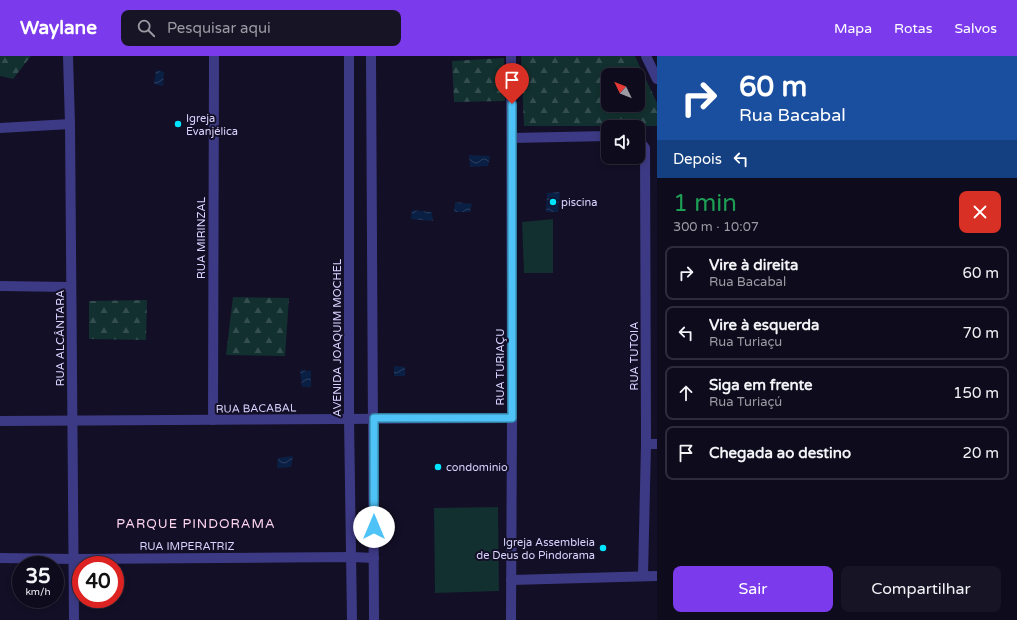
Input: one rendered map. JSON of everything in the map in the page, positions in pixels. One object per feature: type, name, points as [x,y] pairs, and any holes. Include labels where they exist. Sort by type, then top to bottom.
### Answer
[{"type":"street","name":"RUA ALCÂNTARA","points":[[68,56],[72,287],[74,556]]},
{"type":"street","name":"RUA MIRINZAL","points":[[213,420],[214,56]]},
{"type":"street","name":"AVENIDA JOAQUIM MOCHEL","points":[[348,56],[349,418],[352,620]]},
{"type":"street","points":[[371,56],[374,620]]},
{"type":"street","name":"RUA TURIAÇU","points":[[511,56],[511,620]]},
{"type":"street","points":[[646,56],[657,79]]},
{"type":"street","points":[[0,128],[70,124]]},
{"type":"street","points":[[512,138],[601,136]]},
{"type":"street","name":"RUA TUTOIA","points":[[643,576],[646,444],[645,148]]},
{"type":"street","points":[[0,286],[72,287]]},
{"type":"street","name":"RUA BACABAL","points":[[0,421],[512,418]]},
{"type":"street","points":[[646,444],[657,444]]},
{"type":"street","name":"RUA IMPERATRIZ","points":[[0,558],[72,559]]},
{"type":"street","name":"RUA IMPERATRIZ","points":[[124,559],[374,558]]},
{"type":"street","points":[[511,580],[657,576]]},
{"type":"street","name":"RUA ALCÂNTARA","points":[[74,608],[74,620]]},
{"type":"green space","points":[[0,56],[31,56],[13,79],[0,76]]},
{"type":"green space","points":[[521,56],[635,56],[641,68],[601,68],[601,112],[645,112],[645,77],[657,103],[657,126],[645,126],[645,120],[601,120],[601,126],[524,126]]},
{"type":"green space","points":[[504,58],[505,101],[454,102],[452,61]]},
{"type":"green space","points":[[553,219],[553,273],[524,273],[522,222]]},
{"type":"green space","points":[[233,297],[289,298],[285,356],[226,355]]},
{"type":"green space","points":[[147,300],[146,340],[89,339],[89,301]]},
{"type":"green space","points":[[498,507],[499,591],[435,593],[434,508]]},
{"type":"water","points":[[156,70],[164,72],[163,86],[154,84]]},
{"type":"water","points":[[469,155],[490,156],[488,166],[470,167]]},
{"type":"water","name":"piscina","points":[[560,192],[558,212],[546,212],[547,193]]},
{"type":"water","points":[[455,202],[472,204],[470,212],[454,212]]},
{"type":"water","points":[[412,210],[432,212],[433,221],[411,219]]},
{"type":"water","points":[[394,366],[405,367],[405,376],[394,376]]},
{"type":"water","points":[[300,370],[311,371],[311,387],[302,387]]},
{"type":"water","points":[[293,456],[291,467],[277,468],[278,458]]},
{"type":"place","name":"Igreja Evanjélica","points":[[178,124]]},
{"type":"place","name":"piscina","points":[[553,202]]},
{"type":"place","name":"condominio","points":[[438,467]]},
{"type":"place","name":"Igreja Assembleia de Deus do Pindorama","points":[[603,548]]},
{"type":"district","name":"PARQUE PINDORAMA","points":[[196,523]]},
{"type":"route","points":[[374,527],[374,418],[512,418],[512,104]]}]
